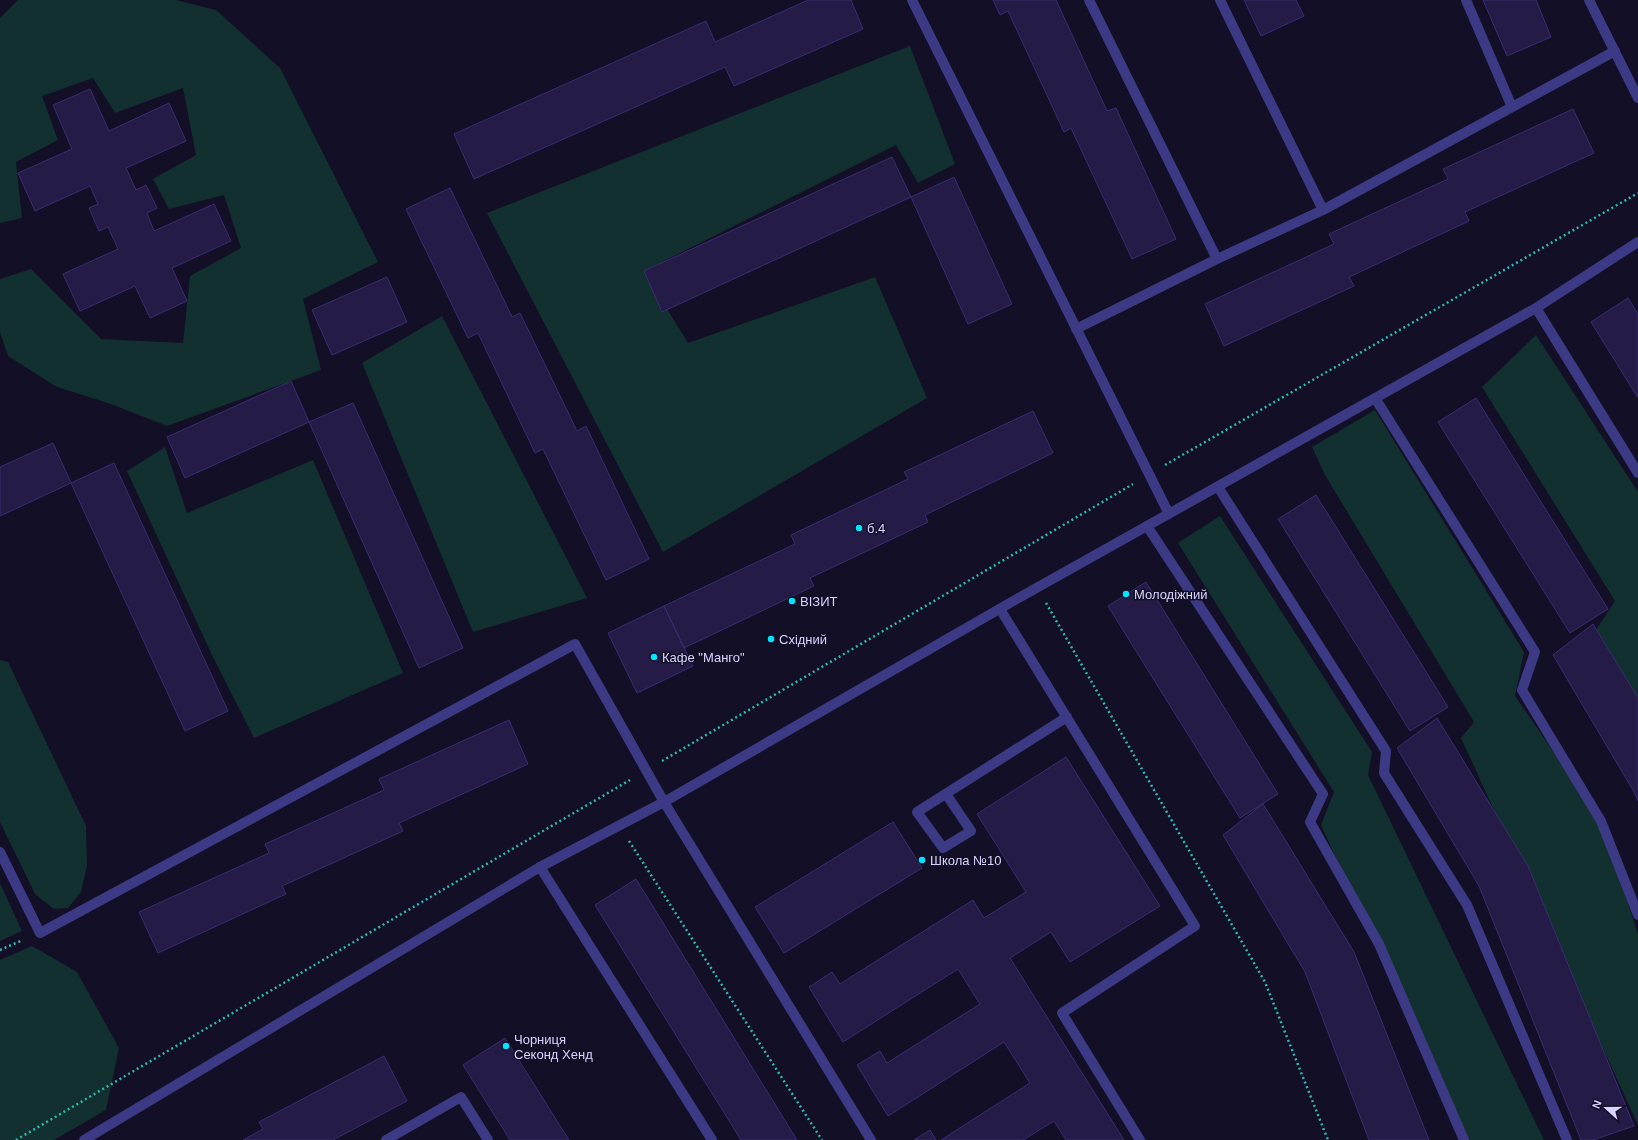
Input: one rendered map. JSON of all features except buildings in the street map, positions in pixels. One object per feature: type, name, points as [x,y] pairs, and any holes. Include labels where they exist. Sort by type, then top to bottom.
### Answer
[{"type":"street","points":[[912,0],[1169,514]]},
{"type":"street","points":[[1089,0],[1217,259]]},
{"type":"street","points":[[1220,0],[1323,210]]},
{"type":"street","points":[[1466,0],[1512,108]]},
{"type":"street","points":[[1589,0],[1638,98]]},
{"type":"street","points":[[1076,329],[1217,259],[1323,210],[1615,51]]},
{"type":"street","points":[[84,1140],[540,867],[664,802],[1000,609],[1536,308],[1638,242]]},
{"type":"street","points":[[1536,308],[1638,473]]},
{"type":"street","points":[[1375,398],[1535,652],[1522,690],[1601,821],[1638,915]]},
{"type":"street","points":[[1218,487],[1386,751],[1384,773],[1467,905],[1567,1140]]},
{"type":"street","points":[[1147,526],[1323,794],[1310,822],[1379,944],[1464,1140]]},
{"type":"street","points":[[1000,609],[1195,926],[1062,1013],[1140,1140]]},
{"type":"street","points":[[0,852],[40,933],[575,644],[664,802],[872,1140]]},
{"type":"street","points":[[946,794],[971,831],[943,848],[918,812],[946,794],[1067,717]]},
{"type":"street","points":[[540,867],[712,1140]]},
{"type":"street","points":[[386,1140],[461,1097],[488,1140]]},
{"type":"path","points":[[16,1140],[1149,474],[1638,193]]},
{"type":"path","points":[[1038,588],[1264,982],[1328,1140]]},
{"type":"path","points":[[619,826],[822,1140]]},
{"type":"path","points":[[0,950],[40,933]]},
{"type":"green space","points":[[18,0],[176,0],[216,10],[280,68],[378,262],[303,299],[321,370],[167,426],[111,404],[57,387],[8,356],[0,332],[0,279],[31,269],[101,339],[183,343],[190,276],[241,248],[224,195],[169,209],[153,179],[196,155],[183,88],[115,113],[93,78],[42,96],[58,140],[16,162],[22,218],[0,223],[0,18]]},
{"type":"green space","points":[[910,46],[955,164],[918,183],[896,145],[644,271],[688,343],[875,277],[927,398],[663,552],[487,213]]},
{"type":"green space","points":[[442,316],[587,598],[473,632],[362,363]]},
{"type":"green space","points":[[1536,335],[1638,492],[1638,712],[1596,630],[1615,601],[1482,387]]},
{"type":"green space","points":[[1375,410],[1524,652],[1515,696],[1601,821],[1638,934],[1638,1125],[1461,738],[1474,722],[1325,475],[1312,447]]},
{"type":"green space","points":[[165,447],[187,513],[313,460],[403,673],[254,738],[212,655],[127,471]]},
{"type":"green space","points":[[1220,516],[1372,752],[1368,775],[1544,1140],[1463,1140],[1321,825],[1334,792],[1178,543]]},
{"type":"green space","points":[[0,660],[8,662],[86,826],[87,866],[81,892],[68,908],[54,909],[35,894],[0,822]]},
{"type":"green space","points":[[0,883],[22,931],[0,941]]},
{"type":"green space","points":[[32,946],[77,972],[119,1048],[106,1110],[54,1140],[0,1140],[0,960]]},
{"type":"place","name":"б.4","points":[[859,528]]},
{"type":"place","name":"Молодіжний","points":[[1126,594]]},
{"type":"place","name":"ВІЗИТ","points":[[792,601]]},
{"type":"place","name":"Східний","points":[[771,639]]},
{"type":"place","name":"Кафе \"Манго\"","points":[[654,657]]},
{"type":"place","name":"Школа №10","points":[[922,860]]},
{"type":"place","name":"Чорниця Секонд Хенд","points":[[506,1046]]}]
